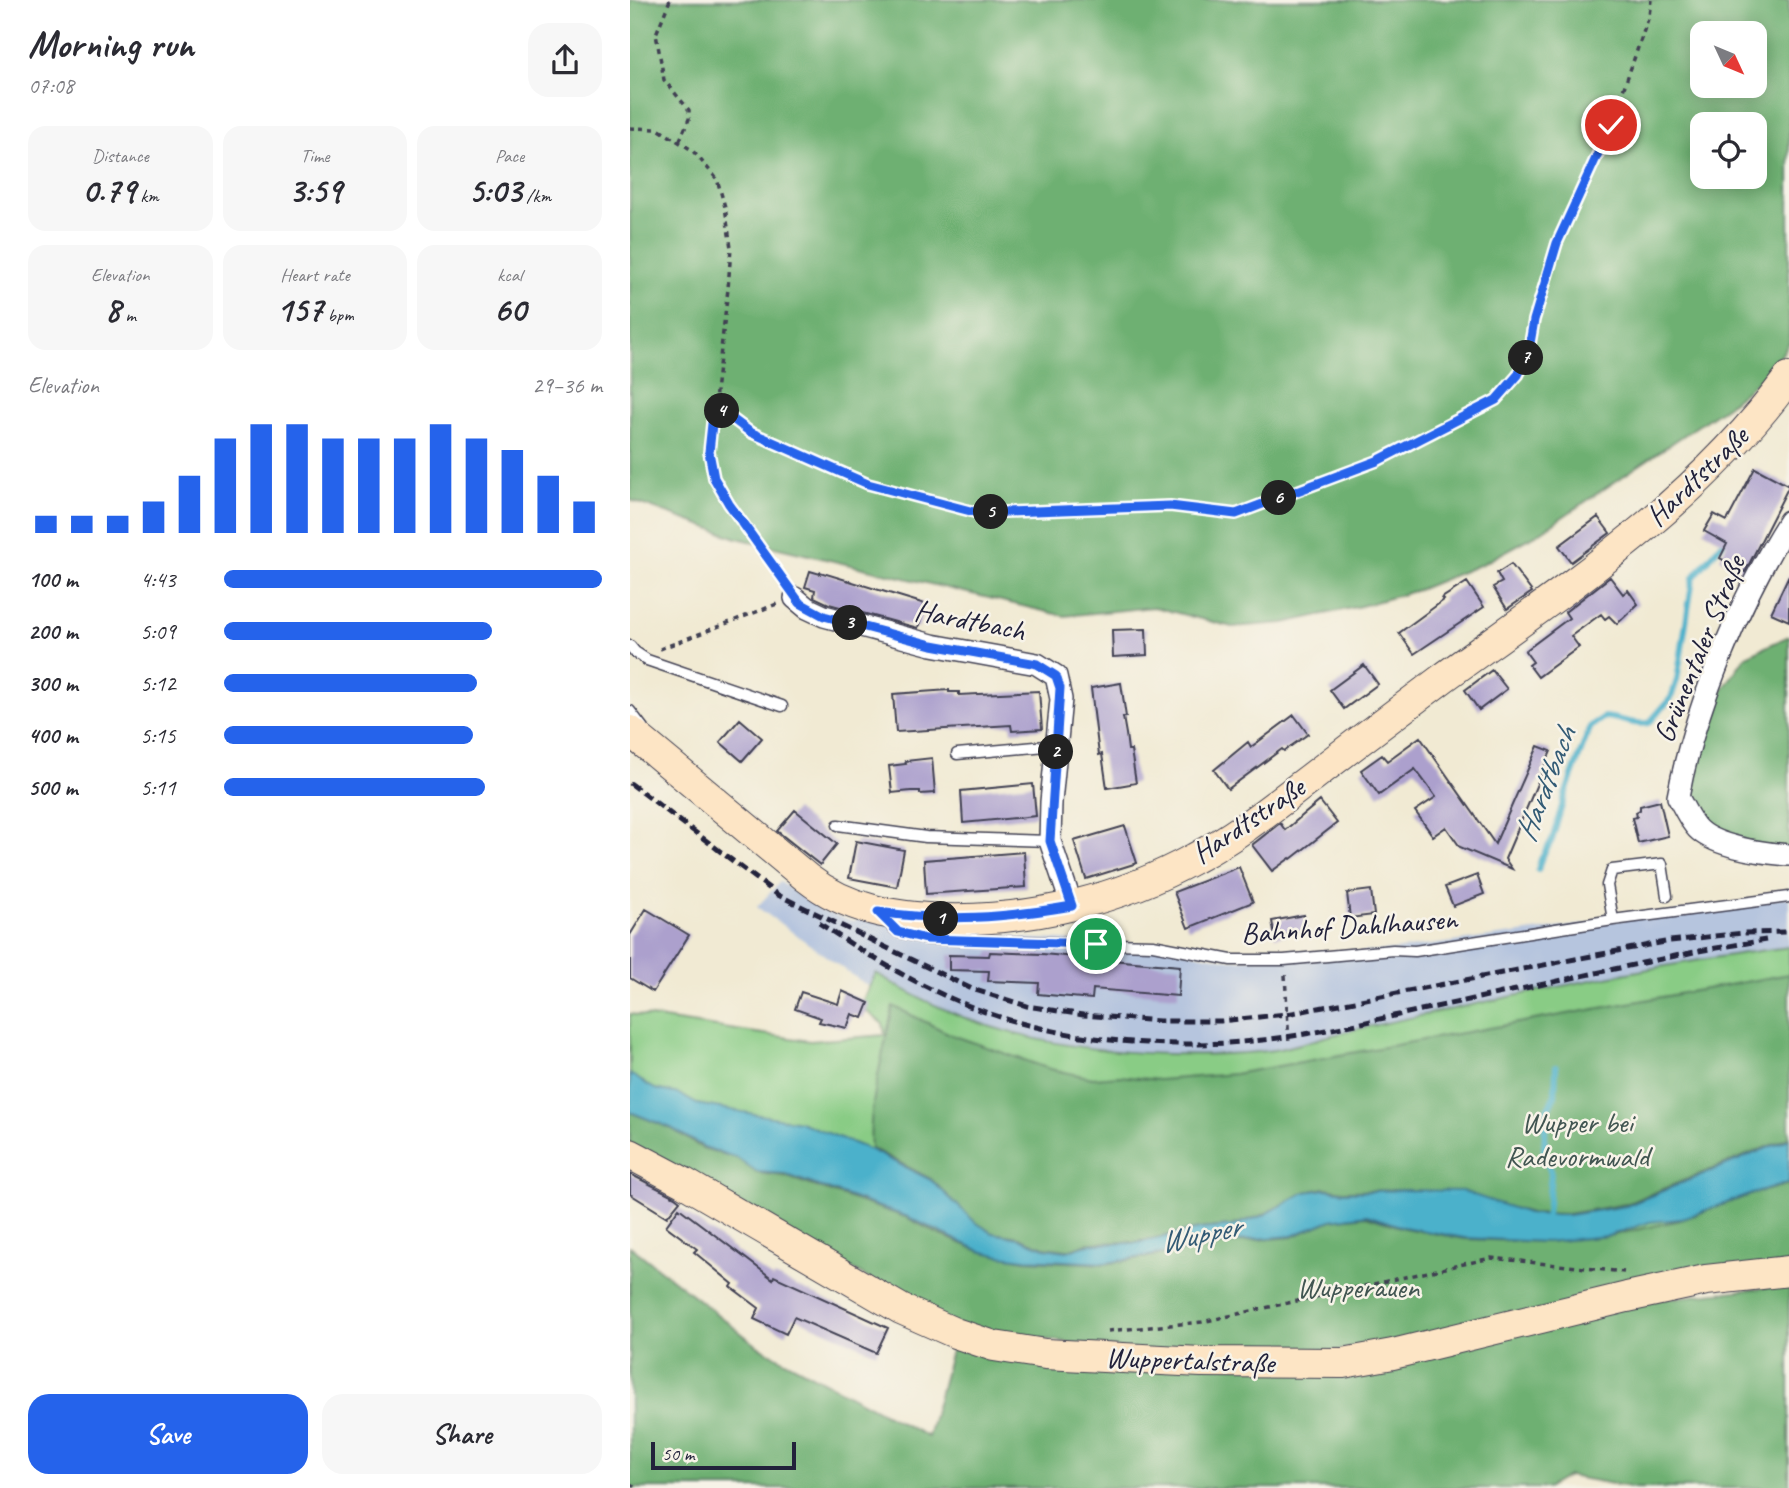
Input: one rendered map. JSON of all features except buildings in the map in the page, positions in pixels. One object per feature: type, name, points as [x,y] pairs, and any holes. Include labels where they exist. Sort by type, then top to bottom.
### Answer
[{"type":"main road","name":"Hardtstraße","points":[[636,736],[822,890],[850,904],[878,912],[961,919],[995,918],[1072,906],[1169,872],[1265,813],[1393,715],[1588,573],[1657,517],[1730,449],[1789,377]]},
{"type":"main road","name":"Wuppertalstraße","points":[[630,1154],[901,1309],[955,1333],[994,1346],[1045,1354],[1211,1362],[1343,1363],[1393,1354],[1562,1311],[1680,1286],[1789,1270]]},
{"type":"street","name":"Grünentaler Straße","points":[[1789,521],[1754,585],[1714,675],[1684,764],[1678,797],[1696,828],[1728,845],[1763,853],[1789,855]]},
{"type":"street","name":"Hardtbach","points":[[795,598],[807,608],[824,616],[932,645],[1025,661],[1049,669],[1056,676],[1060,688],[1050,841],[1072,906]]},
{"type":"lane","points":[[630,646],[642,657],[782,706]]},
{"type":"lane","points":[[630,711],[641,723],[645,733],[636,736]]},
{"type":"lane","points":[[957,754],[1056,745]]},
{"type":"lane","points":[[838,825],[926,837],[1050,841]]},
{"type":"lane","points":[[1613,920],[1607,885],[1612,870],[1662,864],[1667,896]]},
{"type":"lane","name":"Bahnhof Dahlhausen","points":[[878,912],[898,932],[926,939],[1153,945],[1231,960],[1284,960],[1393,950],[1415,951],[1613,920],[1789,897]]},
{"type":"path","points":[[670,0],[656,34],[664,80],[689,110],[689,119],[679,142]]},
{"type":"path","points":[[714,405],[750,432],[868,484],[978,513],[1170,506],[1236,514],[1377,461],[1496,400],[1518,375],[1528,355],[1534,320],[1557,243],[1611,125],[1649,16],[1651,0]]},
{"type":"path","points":[[630,128],[658,129],[692,150],[717,179],[725,206],[731,248],[709,452],[714,478],[729,504],[795,598],[642,657]]},
{"type":"path","points":[[1284,960],[1289,1043]]},
{"type":"path","points":[[1106,1332],[1202,1322],[1491,1258],[1625,1272]]},
{"type":"path","points":[[630,1484],[638,1488]]},
{"type":"shaded area","points":[[780,882],[821,911],[853,921],[878,912],[898,932],[1153,945],[1231,960],[1393,950],[1789,897],[1789,975],[1163,1077],[897,1007],[757,907]]},
{"type":"green space","points":[[630,0],[1789,0],[1789,343],[1773,368],[1727,406],[1536,535],[1484,563],[1418,590],[1361,606],[1284,623],[1232,627],[1154,607],[1064,616],[737,538],[630,500]]},
{"type":"green space","points":[[1789,636],[1789,849],[1763,850],[1699,826],[1680,795],[1703,718],[1746,656]]},
{"type":"green space","name":"Wupper bei Radevormwald","points":[[1789,947],[1789,1238],[1173,1316],[630,1144],[630,1014],[810,1041],[885,1035],[883,1024],[860,1006],[876,973],[945,1010],[1016,1034],[1128,1052],[1234,1054],[1283,1048],[1374,1025],[1608,977]]},
{"type":"green space","points":[[1789,974],[1789,1138],[1626,1204],[1567,1214],[1530,1213],[1460,1193],[1343,1191],[1325,1188],[1305,1192],[1263,1215],[1231,1226],[1199,1229],[1136,1242],[1089,1243],[1067,1250],[1044,1247],[1019,1237],[993,1233],[973,1221],[931,1179],[871,1148],[874,1097],[893,1006],[952,1035],[1050,1069],[1093,1078],[1119,1076],[1159,1080],[1234,1074]]},
{"type":"green space","name":"Wupperauen","points":[[630,1112],[672,1129],[702,1148],[737,1158],[757,1173],[784,1176],[908,1218],[980,1251],[1024,1260],[1105,1264],[1245,1241],[1292,1237],[1331,1220],[1366,1216],[1404,1228],[1465,1239],[1547,1242],[1609,1236],[1680,1220],[1789,1184],[1789,1263],[1392,1351],[1199,1358],[958,1329],[630,1144]]},
{"type":"green space","points":[[630,1246],[759,1347],[928,1437],[953,1343],[1243,1366],[1626,1303],[1789,1285],[1789,1488],[1635,1488],[1568,1476],[1547,1488],[630,1488]]},
{"type":"water","name":"Wupper","points":[[630,1074],[655,1089],[679,1094],[697,1104],[800,1122],[871,1150],[931,1180],[975,1222],[993,1233],[1019,1238],[1045,1248],[1067,1251],[1091,1244],[1137,1243],[1200,1229],[1233,1226],[1264,1215],[1305,1192],[1326,1189],[1344,1192],[1462,1191],[1530,1214],[1568,1215],[1626,1206],[1789,1139],[1789,1183],[1681,1219],[1650,1222],[1608,1236],[1546,1242],[1464,1238],[1403,1227],[1367,1215],[1331,1220],[1292,1236],[1245,1240],[1106,1263],[1025,1259],[980,1251],[908,1217],[784,1174],[757,1172],[737,1158],[704,1147],[671,1128],[630,1112]]},
{"type":"waterway","name":"Hardtbach","points":[[1538,870],[1552,840],[1590,727],[1604,717],[1649,723],[1671,698],[1677,680],[1693,578],[1722,543]]},
{"type":"waterway","name":"Hardtbach","points":[[1546,1223],[1551,1174],[1544,1151],[1546,1112],[1555,1095],[1556,1067]]},
{"type":"railway","points":[[630,783],[778,895],[972,989],[1027,1006],[1083,1015],[1159,1021],[1221,1021],[1287,1014],[1670,941],[1743,933],[1789,932]]},
{"type":"railway","points":[[819,923],[902,974],[968,1006],[991,1014],[1023,1024],[1087,1037],[1187,1044],[1253,1041],[1325,1030],[1704,950],[1766,940]]},
{"type":"route","points":[[1096,944],[926,939],[898,932],[878,912],[937,919],[995,918],[1072,906],[1050,841],[1060,688],[1056,676],[1049,669],[1037,664],[932,645],[824,616],[800,603],[729,504],[714,478],[709,452],[714,405],[750,432],[868,484],[978,513],[1170,506],[1236,514],[1377,461],[1496,400],[1518,375],[1528,355],[1534,320],[1557,243],[1611,125]]}]
